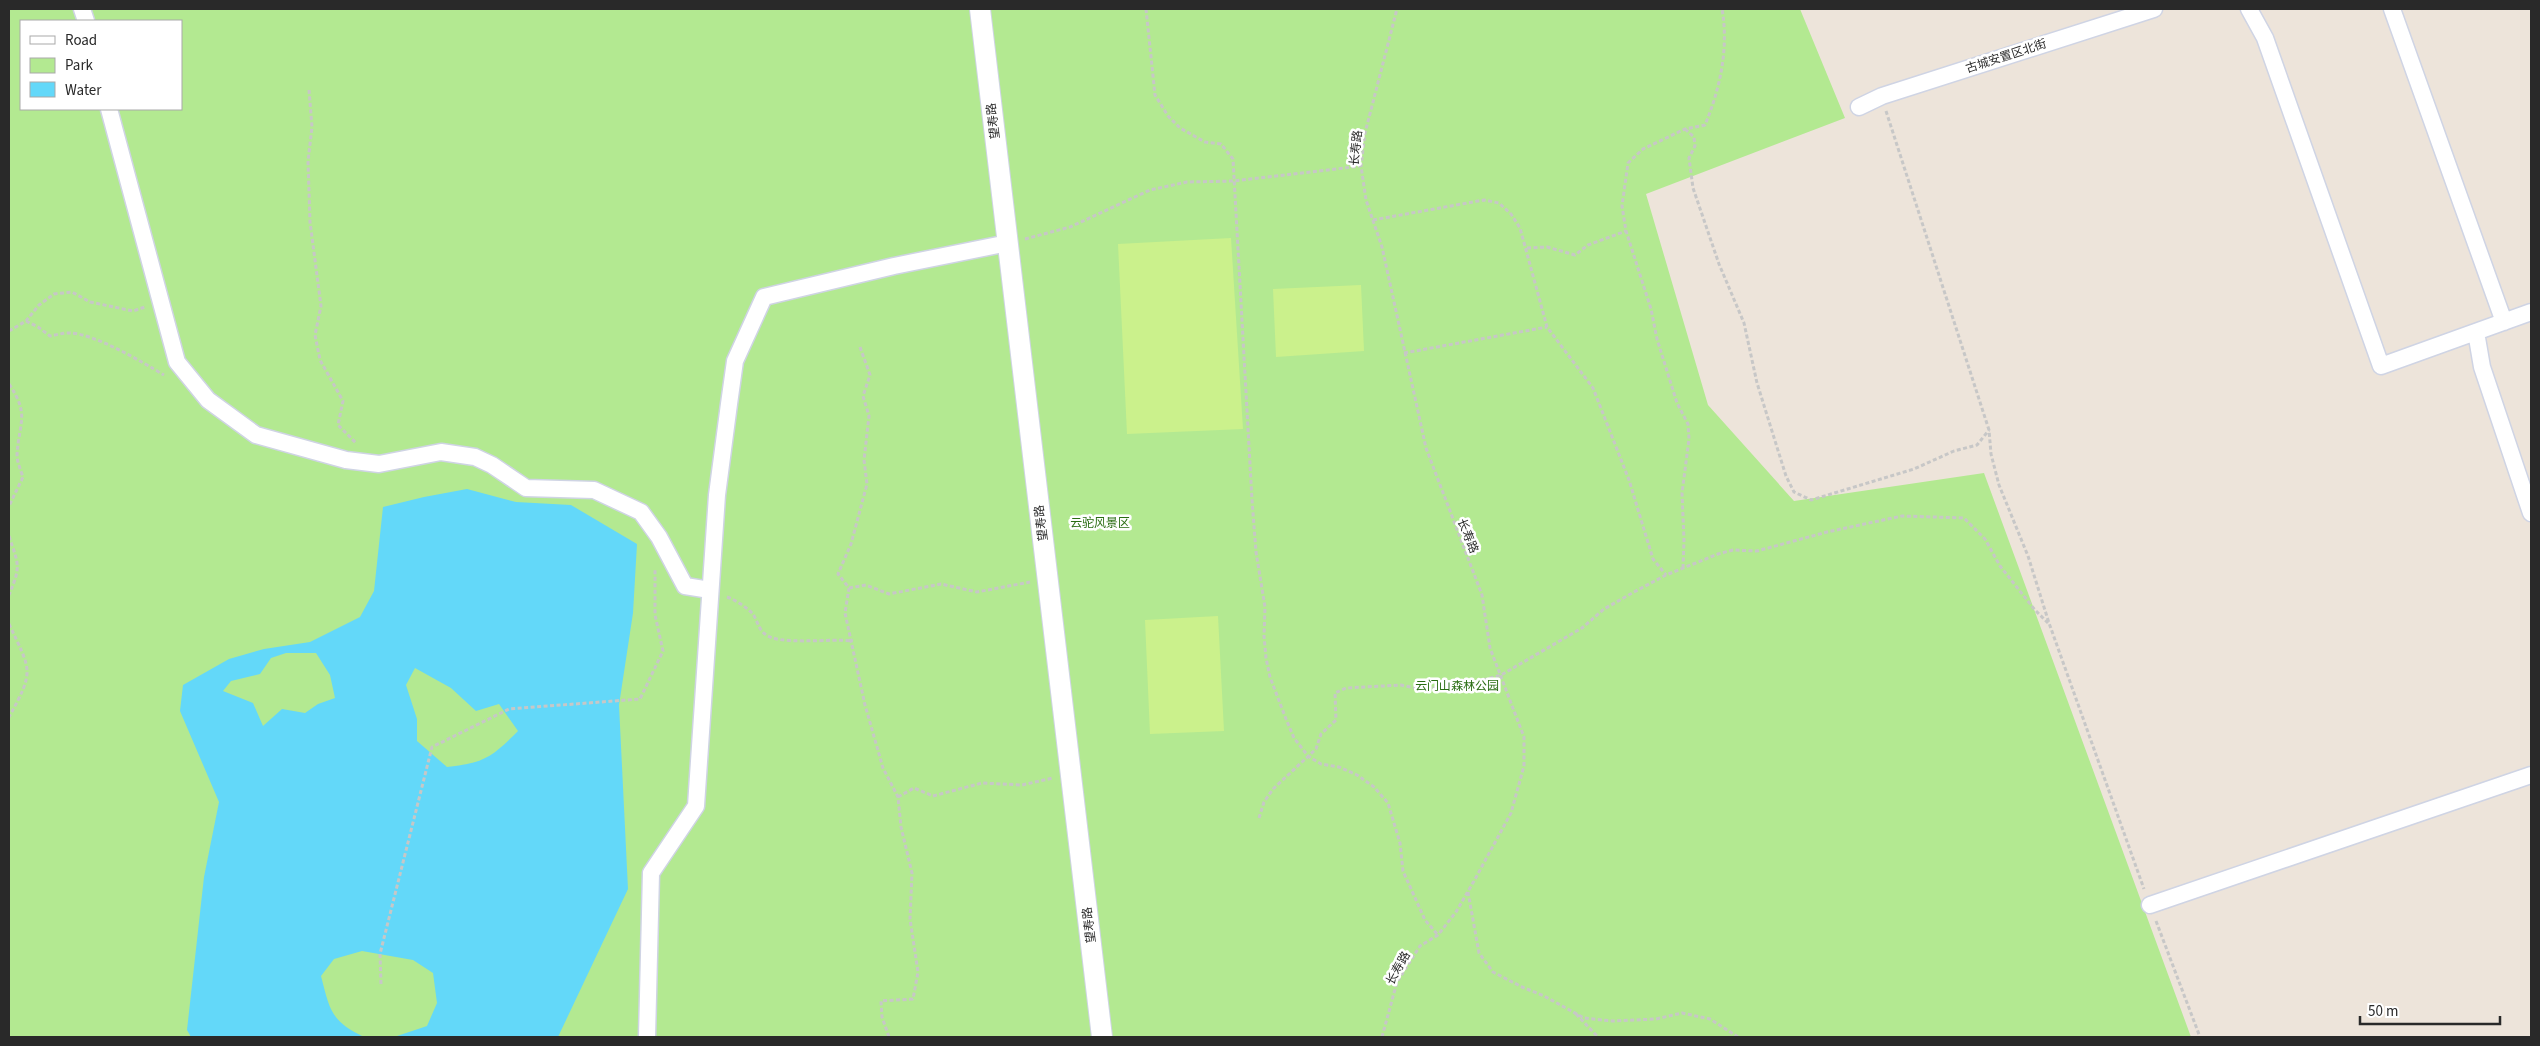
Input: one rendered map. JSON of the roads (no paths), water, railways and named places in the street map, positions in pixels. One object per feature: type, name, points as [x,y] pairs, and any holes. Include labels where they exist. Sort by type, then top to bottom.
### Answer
[{"type":"street","name":"望寿路","points":[[980,9],[1102,1037]]},
{"type":"street","name":"古城安置区北街","points":[[1859,107],[1882,96],[2154,9]]},
{"type":"street","points":[[2249,9],[2264,38],[2381,366],[2531,312]]},
{"type":"street","points":[[2392,9],[2504,322]]},
{"type":"street","points":[[109,110],[177,362],[208,400],[256,436],[346,460],[379,464],[441,452],[475,458],[492,465],[526,488],[594,490],[641,512],[659,537],[685,586],[710,590]]},
{"type":"street","points":[[647,1037],[651,873],[696,806],[717,495],[736,361],[764,297],[894,266],[1008,243]]},
{"type":"street","points":[[2476,332],[2482,367],[2531,513]]},
{"type":"street","points":[[2150,905],[2531,775]]},
{"type":"water","points":[[467,489],[516,502],[571,505],[637,544],[633,613],[619,705],[628,889],[558,1037],[394,1037],[427,1026],[437,1003],[433,973],[413,960],[362,951],[334,959],[321,976],[330,1006],[338,1020],[364,1037],[191,1037],[187,1030],[204,877],[219,802],[180,711],[183,685],[229,659],[264,649],[310,642],[360,617],[374,591],[383,507]],"holes":[[[286,653],[316,653],[330,675],[335,698],[318,704],[305,713],[282,709],[263,726],[253,703],[223,691],[231,681],[260,674],[271,658]],[[415,668],[451,688],[476,711],[499,704],[518,731],[487,757],[479,761],[447,767],[417,741],[417,719],[406,685]]]},
{"type":"park label","name":"云驼风景区","points":[[1100,523]]},
{"type":"park label","name":"云门山森林公园","points":[[1457,686]]}]
